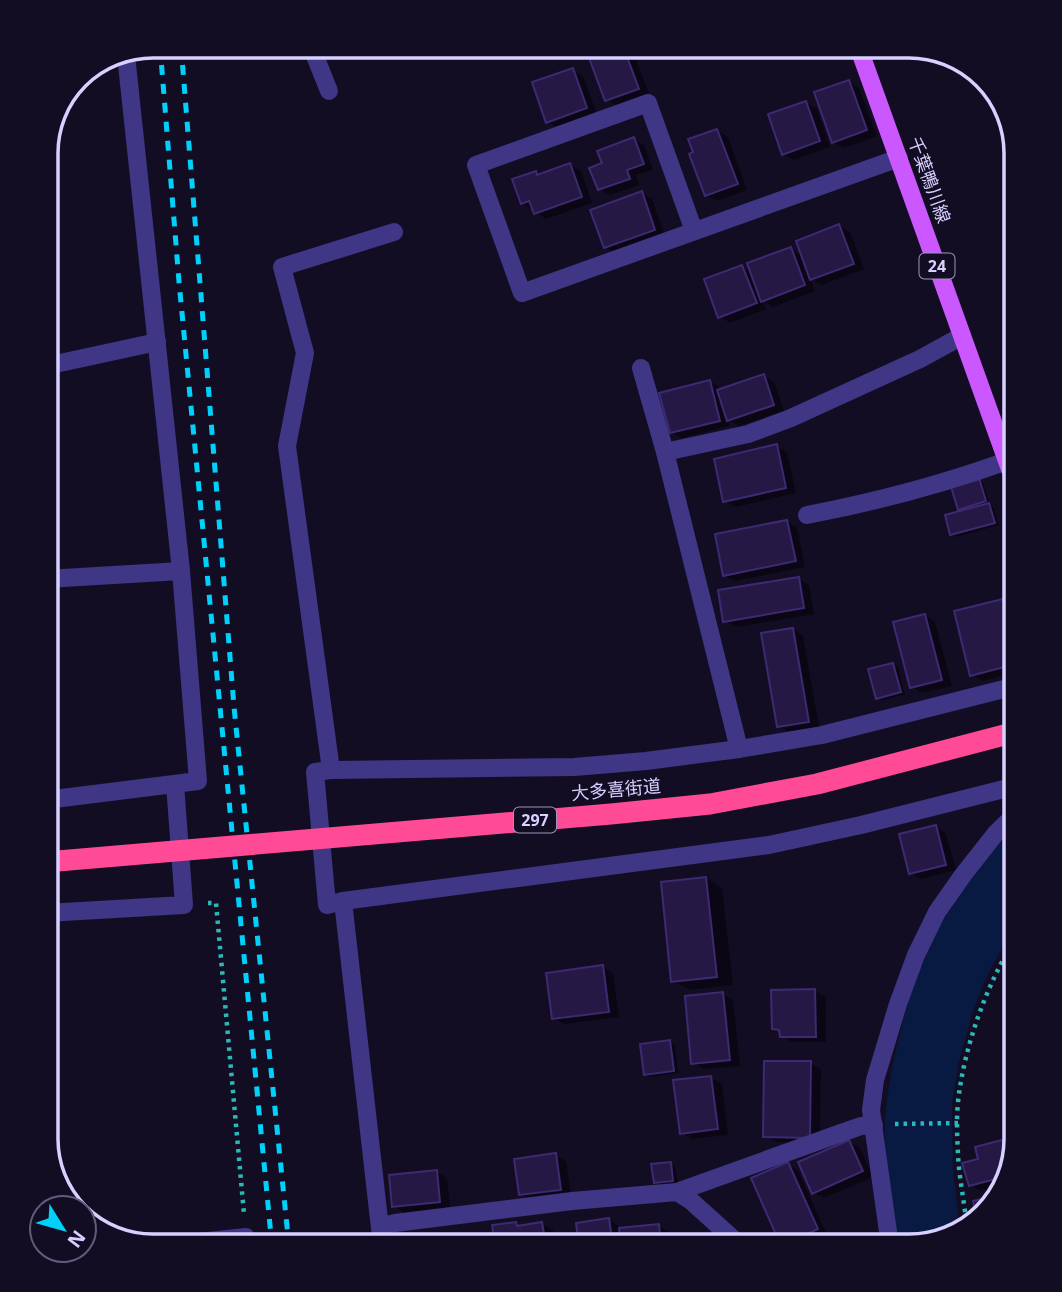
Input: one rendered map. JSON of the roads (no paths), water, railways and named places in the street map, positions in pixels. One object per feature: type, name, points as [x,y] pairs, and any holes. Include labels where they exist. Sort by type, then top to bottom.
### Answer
[{"type":"highway","name":"大多喜街道","points":[[58,861],[710,804],[817,784],[1004,735]]},
{"type":"main road","name":"千葉鴨川線","points":[[862,58],[1004,453]]},
{"type":"street","points":[[316,58],[330,91]]},
{"type":"street","points":[[58,798],[198,781],[181,572],[127,62]]},
{"type":"street","points":[[694,231],[648,103],[476,166],[522,293],[899,158]]},
{"type":"street","points":[[331,770],[287,446],[305,353],[282,267],[394,232]]},
{"type":"street","points":[[665,452],[748,434],[790,418],[920,359],[962,335]]},
{"type":"street","points":[[58,363],[157,342]]},
{"type":"street","points":[[642,368],[739,749]]},
{"type":"street","points":[[807,515],[856,505],[1004,462]]},
{"type":"street","points":[[58,578],[181,572]]},
{"type":"street","points":[[1004,689],[822,735],[646,761],[575,767],[315,772],[327,905],[769,845],[1004,789]]},
{"type":"street","points":[[58,912],[184,905],[175,783]]},
{"type":"street","points":[[888,1234],[870,1110],[875,1080],[916,955],[937,912],[963,875],[1004,826]]},
{"type":"street","points":[[342,901],[381,1234]]},
{"type":"street","points":[[380,1226],[572,1201],[677,1192],[841,1133],[874,1125]]},
{"type":"street","points":[[677,1192],[690,1200],[727,1234]]},
{"type":"water","points":[[1004,840],[1004,945],[986,978],[973,1011],[959,1062],[952,1103],[953,1170],[959,1220],[934,1231],[895,1234],[887,1167],[885,1119],[891,1075],[904,1017],[913,987],[938,929],[972,876]]},
{"type":"railway","points":[[161,58],[179,282],[271,1234]]},
{"type":"railway","points":[[182,58],[234,707],[288,1234]]}]
